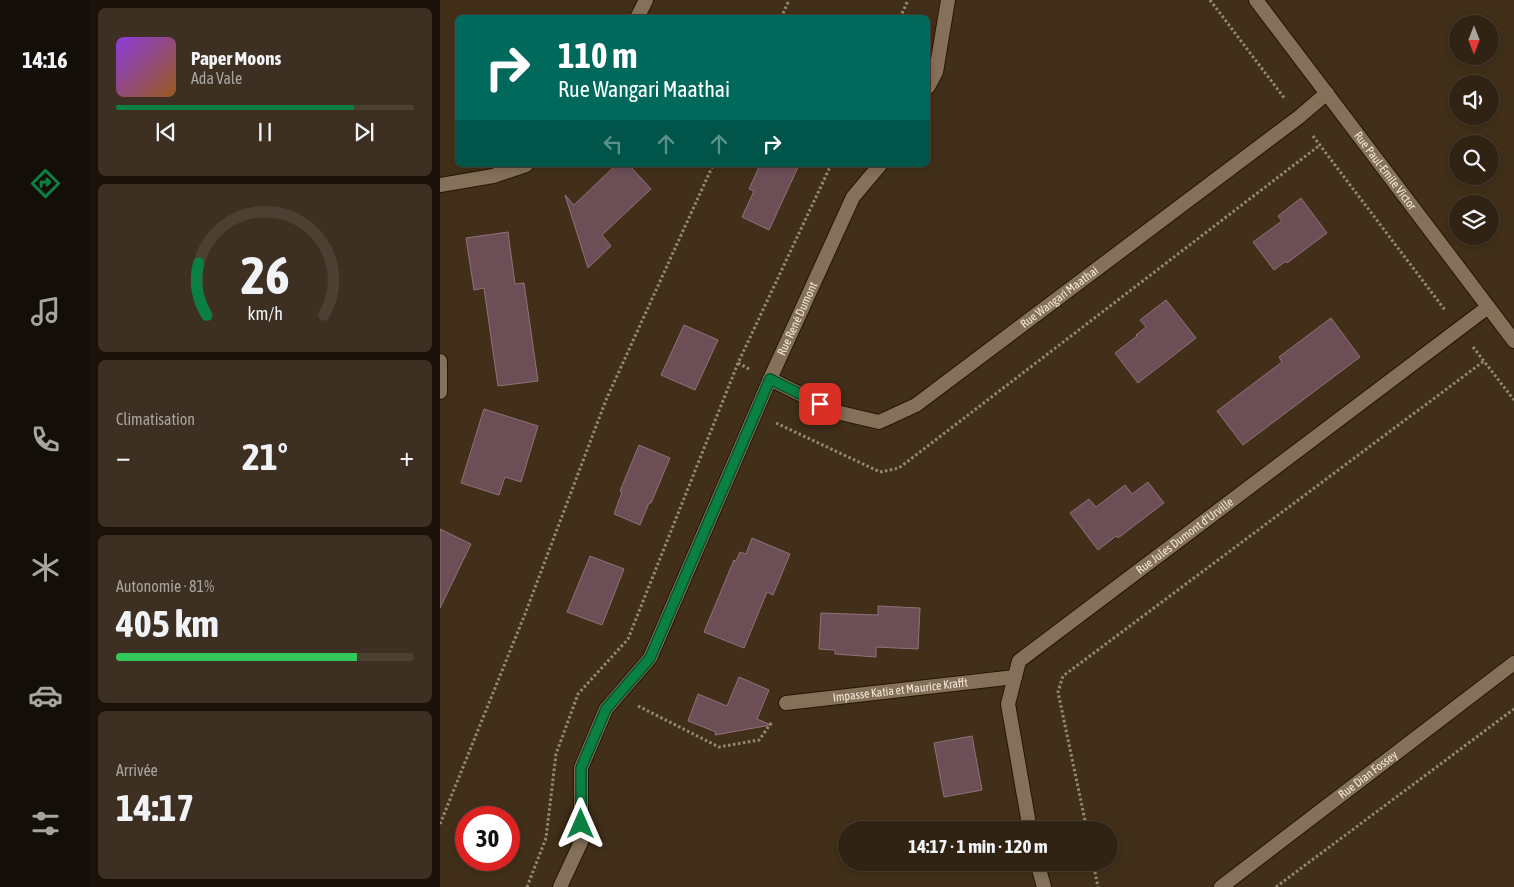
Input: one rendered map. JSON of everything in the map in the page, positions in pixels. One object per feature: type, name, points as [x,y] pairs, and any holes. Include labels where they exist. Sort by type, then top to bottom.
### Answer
[{"type":"street","points":[[638,15],[646,0]]},
{"type":"street","points":[[930,84],[936,72],[948,0]]},
{"type":"street","name":"Rue Paul-Emile Victor","points":[[1256,0],[1514,341]]},
{"type":"street","name":"Rue Wangari Maathai","points":[[770,379],[836,412],[879,422],[916,405],[1299,117],[1327,93]]},
{"type":"street","points":[[440,185],[493,176],[520,167]]},
{"type":"street","name":"Rue René Dumont","points":[[560,887],[581,842],[581,768],[606,709],[650,658],[770,379],[853,197],[878,167]]},
{"type":"street","name":"Rue Jules Dumont d'Urville","points":[[1028,821],[1008,704],[1019,661],[1488,307]]},
{"type":"street","points":[[440,361],[440,392]]},
{"type":"street","name":"Rue Dian Fossey","points":[[1221,887],[1514,663]]},
{"type":"street","name":"Impasse Katia et Maurice Krafft","points":[[786,703],[1014,677]]},
{"type":"street","points":[[1040,871],[1044,887]]},
{"type":"path","points":[[782,15],[789,0]]},
{"type":"path","points":[[901,15],[908,0]]},
{"type":"path","points":[[1210,0],[1514,400]]},
{"type":"path","points":[[440,824],[525,614],[606,400],[712,167]]},
{"type":"path","points":[[526,887],[546,838],[556,754],[578,694],[628,639],[738,363],[830,167]]},
{"type":"path","points":[[1085,821],[1058,692],[1063,676],[1484,361]]},
{"type":"path","points":[[738,363],[770,379]]},
{"type":"path","points":[[593,678],[618,696],[719,747],[759,740],[786,703]]},
{"type":"path","points":[[1276,887],[1514,709]]},
{"type":"path","points":[[1095,871],[1098,887]]},
{"type":"building","points":[[614,167],[631,167],[651,189],[602,235],[611,246],[588,268],[565,195],[574,205]]},
{"type":"building","points":[[759,167],[798,167],[769,230],[742,217],[754,191],[749,189]]},
{"type":"building","points":[[1301,198],[1327,233],[1287,263],[1286,261],[1274,270],[1253,242],[1282,221],[1278,216]]},
{"type":"building","points":[[508,232],[515,284],[524,283],[538,381],[498,386],[484,288],[474,290],[466,238]]},
{"type":"building","points":[[1166,300],[1196,338],[1138,383],[1115,353],[1146,327],[1140,320]]},
{"type":"building","points":[[1331,318],[1360,357],[1243,445],[1217,411],[1282,362],[1279,357]]},
{"type":"building","points":[[684,325],[718,340],[695,390],[661,375]]},
{"type":"building","points":[[484,409],[538,426],[521,482],[505,477],[499,495],[461,483]]},
{"type":"building","points":[[639,445],[670,458],[640,525],[614,514],[622,492],[620,491]]},
{"type":"building","points":[[1148,482],[1164,503],[1118,538],[1116,536],[1098,550],[1070,513],[1089,499],[1096,507],[1125,485],[1132,494]]},
{"type":"building","points":[[440,529],[471,544],[440,608]]},
{"type":"building","points":[[752,538],[790,554],[773,595],[767,592],[744,648],[704,632],[734,560],[736,561],[740,552],[746,554]]},
{"type":"building","points":[[590,556],[624,569],[602,625],[567,612]]},
{"type":"building","points":[[878,606],[920,608],[918,649],[876,647],[876,657],[835,654],[835,650],[819,649],[821,613],[878,615]]},
{"type":"building","points":[[739,677],[769,690],[757,719],[771,725],[715,735],[716,732],[688,721],[698,694],[727,706]]},
{"type":"building","points":[[972,736],[982,790],[944,797],[934,743]]},
{"type":"route","points":[[581,824],[581,768],[606,709],[650,658],[770,379],[820,404]]}]
